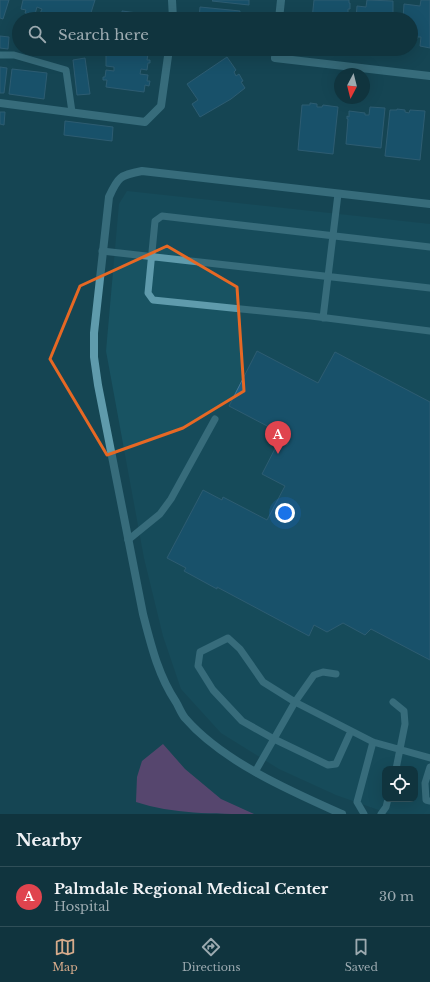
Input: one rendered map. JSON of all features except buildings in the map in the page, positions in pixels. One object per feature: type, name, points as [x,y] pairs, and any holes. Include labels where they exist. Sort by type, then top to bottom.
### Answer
[{"type":"street","points":[[172,0],[173,12]]},
{"type":"street","points":[[280,12],[281,0]]},
{"type":"street","points":[[0,103],[144,122],[161,106],[168,56]]},
{"type":"street","points":[[275,56],[275,58],[430,76]]},
{"type":"street","points":[[342,814],[255,772],[211,743],[185,717],[170,694],[152,652],[128,540],[94,357],[94,333],[109,197],[116,181],[126,174],[142,171],[430,204]]},
{"type":"lane","points":[[0,54],[12,55]]},
{"type":"lane","points":[[17,56],[66,70],[72,112]]},
{"type":"lane","points":[[323,318],[338,194]]},
{"type":"lane","points":[[430,247],[162,216],[155,221],[150,257],[148,293],[153,300],[430,331]]},
{"type":"lane","points":[[102,251],[430,288]]},
{"type":"lane","points":[[128,540],[160,514],[171,499],[215,419]]},
{"type":"lane","points":[[351,731],[336,764],[328,765],[274,739],[242,721],[213,690],[198,666],[200,652],[228,638],[240,649],[263,682],[295,702],[351,731],[372,742],[430,758]]},
{"type":"lane","points":[[255,772],[295,702],[314,675],[323,672],[336,674]]},
{"type":"lane","points":[[393,702],[404,711],[405,724],[397,766]]},
{"type":"lane","points":[[364,814],[357,802],[372,742]]},
{"type":"lane","points":[[430,767],[426,783],[426,800],[430,801]]},
{"type":"lane","points":[[381,814],[386,807],[387,802]]},
{"type":"highlighted area","points":[[167,246],[237,287],[244,391],[183,428],[107,455],[50,359],[80,286]]},
{"type":"shaded area","points":[[127,191],[430,224],[430,814],[390,814],[336,795],[279,769],[221,733],[181,689],[163,636],[144,558],[106,351],[119,204]]},
{"type":"shaded area","points":[[163,744],[185,769],[221,799],[254,814],[179,811],[136,802],[137,777],[142,761]]},
{"type":"place","name":"Palmdale Regional Medical Center","points":[[278,454]]}]
